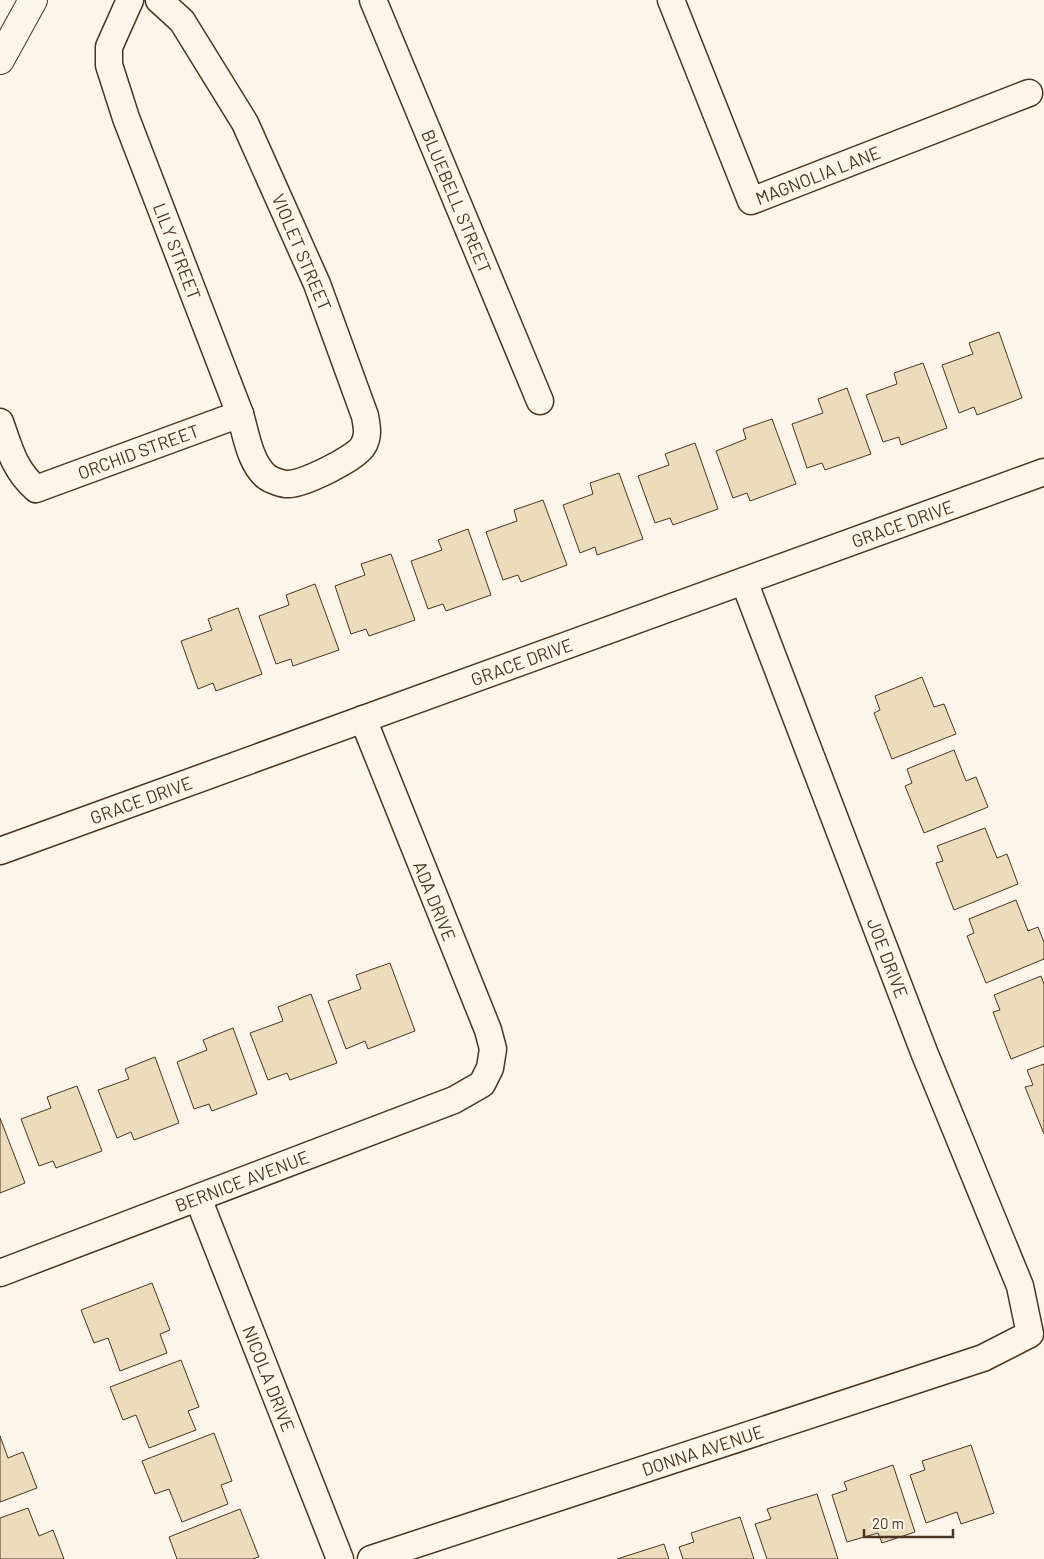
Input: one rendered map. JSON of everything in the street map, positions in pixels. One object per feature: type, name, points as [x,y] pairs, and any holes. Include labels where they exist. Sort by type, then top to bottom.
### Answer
[{"type":"main road","points":[[0,60],[33,0]]},
{"type":"street","name":"LILY STREET","points":[[130,0],[109,47],[109,65],[126,118],[240,414],[258,467],[268,478],[288,485]]},
{"type":"street","name":"VIOLET STREET","points":[[159,0],[182,21],[245,123],[317,284],[365,416],[368,434],[363,447],[348,460],[316,475],[288,485]]},
{"type":"street","name":"BLUEBELL STREET","points":[[373,0],[540,401]]},
{"type":"street","name":"MAGNOLIA LANE","points":[[671,0],[750,202],[1029,93]]},
{"type":"street","name":"ORCHID STREET","points":[[0,422],[14,460],[24,478],[36,489],[240,414]]},
{"type":"street","name":"GRACE DRIVE","points":[[0,851],[1044,472]]},
{"type":"street","name":"JOE DRIVE","points":[[744,581],[924,1052],[1020,1286],[1030,1334]]},
{"type":"street","name":"ADA DRIVE","points":[[363,719],[488,1030],[493,1049],[490,1068],[482,1084]]},
{"type":"street","name":"BERNICE AVENUE","points":[[0,1273],[454,1100],[482,1084]]},
{"type":"street","name":"NICOLA DRIVE","points":[[198,1198],[340,1559]]},
{"type":"street","name":"DONNA AVENUE","points":[[371,1559],[983,1358],[1030,1334]]},
{"type":"building","points":[[999,332],[1022,398],[977,415],[974,407],[959,413],[942,365],[973,354],[969,343]]},
{"type":"building","points":[[923,363],[947,428],[901,445],[899,437],[883,442],[866,395],[897,384],[894,373]]},
{"type":"building","points":[[847,388],[871,454],[825,470],[822,463],[807,468],[792,424],[823,413],[818,399]]},
{"type":"building","points":[[772,419],[796,484],[750,501],[747,493],[733,498],[716,451],[746,439],[743,429]]},
{"type":"building","points":[[695,443],[718,509],[673,525],[670,518],[655,523],[638,476],[669,465],[665,454]]},
{"type":"building","points":[[619,473],[643,539],[597,555],[595,547],[580,553],[563,505],[593,494],[590,483]]},
{"type":"building","points":[[543,500],[567,565],[521,582],[518,575],[503,580],[486,532],[517,521],[514,510]]},
{"type":"building","points":[[468,529],[491,595],[446,611],[443,604],[428,609],[411,561],[442,550],[438,540]]},
{"type":"building","points":[[391,554],[415,620],[369,636],[366,629],[351,634],[335,586],[365,575],[361,564]]},
{"type":"building","points":[[315,584],[339,650],[293,666],[291,659],[276,664],[259,616],[289,605],[286,595]]},
{"type":"building","points":[[238,608],[262,674],[216,691],[213,683],[198,689],[181,641],[212,630],[208,619]]},
{"type":"building","points":[[922,677],[934,707],[944,704],[956,734],[892,759],[874,713],[880,710],[875,696]]},
{"type":"building","points":[[954,750],[966,781],[976,777],[988,807],[924,833],[905,786],[912,783],[907,769]]},
{"type":"building","points":[[985,828],[997,858],[1007,854],[1018,884],[954,910],[936,863],[943,861],[937,846]]},
{"type":"building","points":[[1016,900],[1028,931],[1038,927],[1044,942],[1044,959],[986,983],[967,936],[974,933],[969,919]]},
{"type":"building","points":[[390,963],[415,1031],[368,1049],[365,1041],[346,1049],[328,1001],[361,989],[356,975]]},
{"type":"building","points":[[1041,976],[1044,984],[1044,1046],[1011,1059],[993,1012],[1000,1010],[994,995]]},
{"type":"building","points":[[311,994],[337,1063],[290,1080],[287,1073],[268,1080],[250,1033],[283,1021],[278,1007]]},
{"type":"building","points":[[233,1028],[257,1094],[212,1111],[209,1104],[194,1109],[177,1062],[207,1050],[203,1040]]},
{"type":"building","points":[[155,1057],[179,1123],[134,1140],[131,1132],[117,1138],[98,1090],[129,1079],[125,1069]]},
{"type":"building","points":[[1044,1064],[1044,1134],[1025,1087],[1033,1085],[1027,1070]]},
{"type":"building","points":[[77,1086],[102,1151],[56,1168],[53,1161],[39,1166],[21,1119],[51,1108],[47,1097]]},
{"type":"building","points":[[0,1118],[25,1183],[0,1193]]},
{"type":"building","points":[[152,1283],[170,1330],[160,1334],[167,1353],[120,1371],[108,1338],[94,1343],[81,1310]]},
{"type":"building","points":[[181,1360],[199,1407],[188,1411],[196,1430],[149,1448],[136,1415],[123,1420],[110,1387]]},
{"type":"building","points":[[214,1433],[232,1481],[221,1485],[228,1504],[182,1522],[169,1489],[155,1494],[142,1461]]},
{"type":"building","points":[[0,1436],[8,1458],[23,1452],[37,1488],[0,1502]]},
{"type":"building","points":[[971,1445],[994,1513],[961,1524],[957,1512],[926,1523],[910,1475],[925,1470],[922,1461]]},
{"type":"building","points":[[893,1465],[915,1532],[882,1543],[878,1533],[847,1542],[832,1495],[847,1490],[844,1482]]},
{"type":"building","points":[[817,1494],[838,1559],[767,1559],[755,1524],[771,1519],[767,1509]]},
{"type":"building","points":[[28,1508],[39,1536],[53,1530],[64,1559],[0,1559],[0,1518]]},
{"type":"building","points":[[240,1509],[259,1557],[252,1559],[177,1559],[169,1537]]},
{"type":"building","points":[[740,1517],[754,1559],[683,1559],[679,1547],[694,1542],[691,1533]]},
{"type":"building","points":[[664,1544],[669,1559],[617,1559]]}]
